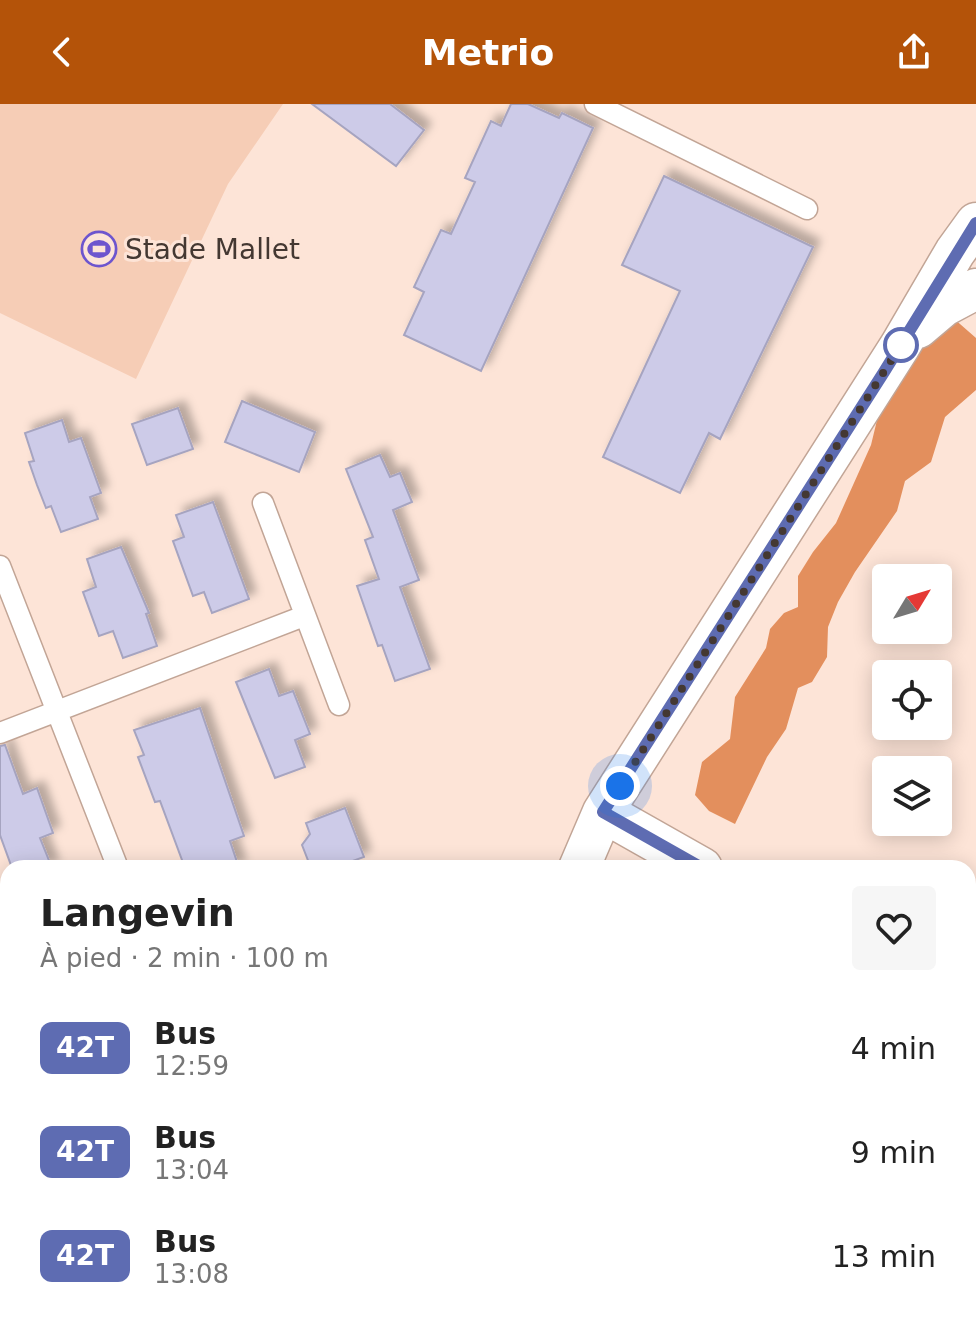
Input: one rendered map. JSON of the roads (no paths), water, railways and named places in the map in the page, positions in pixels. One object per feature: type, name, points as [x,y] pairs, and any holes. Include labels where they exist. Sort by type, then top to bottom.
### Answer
[{"type":"street","points":[[582,860],[603,812],[976,223]]},
{"type":"street","points":[[905,338],[944,306],[976,289]]},
{"type":"street","points":[[603,812],[688,860]]},
{"type":"lane","points":[[595,104],[807,209]]},
{"type":"lane","points":[[263,503],[339,705]]},
{"type":"lane","points":[[0,566],[115,860]]},
{"type":"lane","points":[[0,733],[304,616]]},
{"type":"place","name":"Stade Mallet","points":[[99,249]]}]
